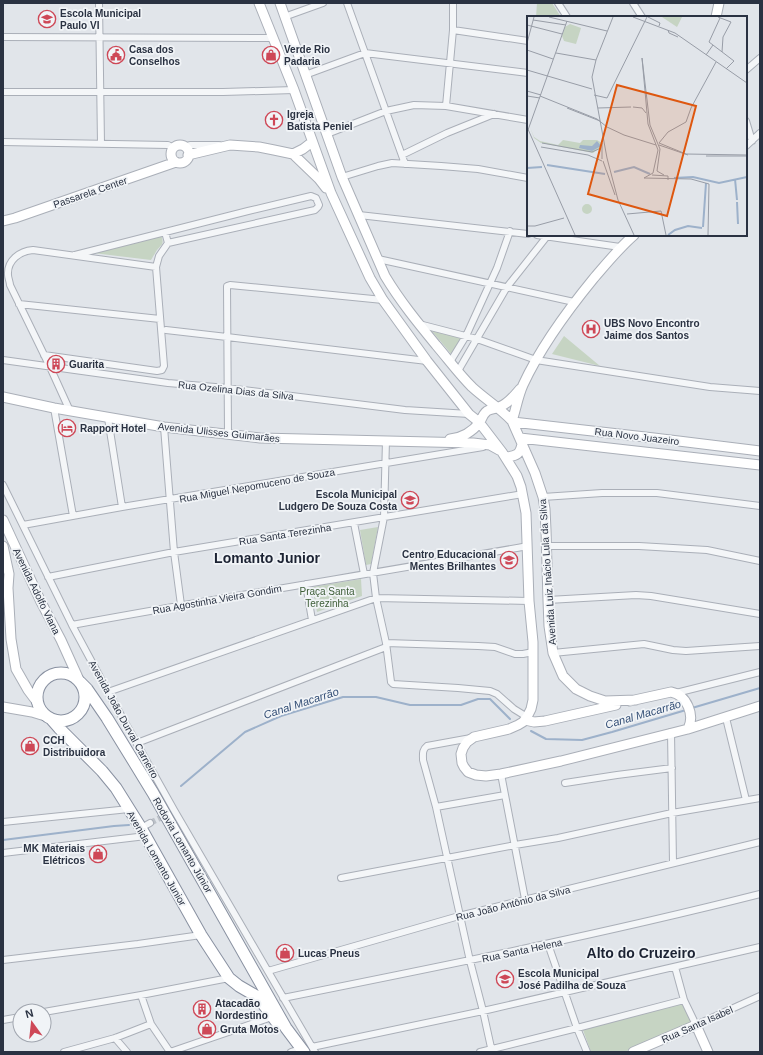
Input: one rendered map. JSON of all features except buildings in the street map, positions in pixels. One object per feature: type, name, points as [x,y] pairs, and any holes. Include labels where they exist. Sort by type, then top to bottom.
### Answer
[{"type":"highway","points":[[60,673],[74,677],[80,682],[84,689],[85,696],[81,711],[76,717],[60,722],[48,718],[40,709],[37,702],[37,693],[40,685],[45,679],[60,673]]},
{"type":"highway","name":"Rodovia Lomanto Júnior","points":[[80,682],[87,689],[108,718],[153,793],[286,1028],[303,1051]]},
{"type":"highway","name":"Avenida Lomanto Junior","points":[[48,718],[102,771],[116,788],[129,809],[145,829],[202,935],[230,978],[239,986],[258,997],[272,1017]]},
{"type":"highway","points":[[272,1017],[303,1051]]},
{"type":"street","points":[[99,3],[101,144]]},
{"type":"street","name":"Avenida Luiz Inácio Lula da Silva","points":[[260,3],[294,90],[331,193],[370,278],[383,300],[427,361],[469,414],[479,422],[504,454],[517,476],[523,494],[526,513],[532,652],[533,700],[531,709],[525,720]]},
{"type":"street","name":"Avenida Luiz Inácio Lula da Silva","points":[[280,3],[342,176],[385,276],[394,291],[450,362],[472,386],[513,421],[535,473],[543,497],[545,509],[549,626],[553,654],[563,676],[576,689],[605,701],[636,700]]},
{"type":"street","points":[[284,17],[323,3]]},
{"type":"street","points":[[347,3],[405,164]]},
{"type":"street","points":[[446,106],[453,30],[453,3]]},
{"type":"street","points":[[558,3],[566,16]]},
{"type":"street","points":[[633,3],[641,16]]},
{"type":"street","points":[[716,16],[718,4]]},
{"type":"street","points":[[453,30],[527,41]]},
{"type":"street","points":[[3,37],[273,38]]},
{"type":"street","points":[[305,75],[365,53],[527,73]]},
{"type":"street","points":[[747,69],[760,58]]},
{"type":"street","points":[[3,92],[223,92],[294,90]]},
{"type":"street","points":[[327,134],[386,111],[414,106],[446,106],[527,120]]},
{"type":"street","points":[[402,156],[447,133],[494,114]]},
{"type":"street","points":[[747,124],[752,141]]},
{"type":"street","points":[[747,145],[760,133]]},
{"type":"street","points":[[3,142],[168,145],[174,148]]},
{"type":"street","points":[[293,154],[312,142]]},
{"type":"street","points":[[187,151],[186,160],[183,162],[176,162],[171,156],[171,152],[174,148],[180,145],[187,151],[230,145],[259,147],[293,154],[331,193]]},
{"type":"street","name":"Passarela Center","points":[[3,221],[176,162]]},
{"type":"street","points":[[342,176],[378,166],[405,164],[478,168],[527,178]]},
{"type":"street","points":[[44,355],[157,371],[160,370],[164,366],[156,267],[158,258],[168,243],[315,210],[318,207],[318,202],[316,198],[311,196],[75,255]]},
{"type":"street","points":[[359,215],[527,234]]},
{"type":"street","points":[[450,362],[466,336],[497,268],[510,231]]},
{"type":"street","points":[[165,232],[168,243]]},
{"type":"street","points":[[458,371],[507,287],[547,236],[620,247]]},
{"type":"street","points":[[513,421],[522,387],[536,360],[574,302],[620,247],[633,236]]},
{"type":"street","points":[[70,411],[10,285],[8,274],[10,264],[20,253],[26,250],[33,250],[156,267]]},
{"type":"street","points":[[378,259],[574,302]]},
{"type":"street","points":[[228,434],[226,287],[229,285],[383,300]]},
{"type":"street","points":[[19,304],[160,319]]},
{"type":"street","points":[[419,324],[477,339],[536,360],[710,387],[760,391]]},
{"type":"street","points":[[166,330],[427,361]]},
{"type":"street","name":"Rua Ozelina Dias da Silva","points":[[3,360],[168,383],[227,388],[405,410],[469,414]]},
{"type":"street","points":[[437,441],[463,436],[479,422],[486,411],[498,408],[508,402],[522,387]]},
{"type":"street","name":"Avenida Ulisses Guimarães","points":[[3,397],[70,411],[164,427],[263,438],[437,441]]},
{"type":"street","points":[[54,408],[73,516]]},
{"type":"street","points":[[108,418],[122,507]]},
{"type":"street","name":"Rua Novo Juazeiro","points":[[513,421],[760,451]]},
{"type":"street","points":[[164,427],[174,552],[181,605]]},
{"type":"street","points":[[386,440],[384,517],[373,573],[376,598],[386,645],[390,680],[392,683],[490,691],[497,694],[525,720],[534,722],[545,721],[671,692],[676,693],[760,672]]},
{"type":"street","points":[[437,441],[490,445],[504,454],[516,455],[520,451],[521,441]]},
{"type":"street","name":"Rua Novo Juazeiro","points":[[521,441],[760,465]]},
{"type":"street","name":"Rua Miguel Nepomuceno de Souza","points":[[23,525],[490,445]]},
{"type":"street","name":"Avenida João Durval Carneiro","points":[[3,485],[72,625],[108,692],[174,810],[283,998],[303,1051]]},
{"type":"street","points":[[543,497],[602,493],[657,493],[760,506]]},
{"type":"street","name":"Rua Santa Terezinha","points":[[48,577],[174,552],[523,494]]},
{"type":"street","name":"Avenida Adolfo Viana","points":[[3,520],[41,602],[61,640]]},
{"type":"street","points":[[354,523],[364,574]]},
{"type":"street","name":"Rua Agostinha Vieira Gondim","points":[[72,625],[528,546]]},
{"type":"street","points":[[547,546],[638,546],[707,550],[760,560]]},
{"type":"street","name":"Avenida Adolfo Viana","points":[[3,548],[9,574],[8,588],[11,639],[16,669],[37,702]]},
{"type":"street","points":[[306,584],[312,620]]},
{"type":"street","points":[[3,598],[8,588]]},
{"type":"street","points":[[548,600],[636,595],[760,614]]},
{"type":"street","points":[[108,692],[376,598],[529,601]]},
{"type":"street","name":"Rodovia Lomanto Júnior","points":[[61,640],[80,682]]},
{"type":"street","points":[[553,654],[644,644],[686,651],[760,646]]},
{"type":"street","points":[[137,742],[386,645],[495,647],[515,654],[532,652]]},
{"type":"street","points":[[676,693],[687,702],[690,716],[690,724],[688,729]]},
{"type":"street","points":[[474,737],[467,742],[461,751],[461,759],[468,772],[486,776],[561,761],[671,732],[688,729],[760,706]]},
{"type":"street","points":[[3,707],[32,712],[48,718]]},
{"type":"street","points":[[690,716],[695,722],[704,724]]},
{"type":"street","points":[[726,718],[746,800]]},
{"type":"street","points":[[492,1051],[459,916],[436,808],[423,760],[423,752],[424,748],[427,746],[509,729],[518,726],[525,720]]},
{"type":"street","points":[[671,732],[673,863]]},
{"type":"street","points":[[565,783],[672,768]]},
{"type":"street","points":[[501,774],[526,899]]},
{"type":"street","points":[[436,808],[505,795]]},
{"type":"street","points":[[341,878],[558,838],[672,813],[760,798]]},
{"type":"street","points":[[3,822],[129,809]]},
{"type":"street","points":[[168,814],[174,810]]},
{"type":"street","points":[[3,853],[145,829]]},
{"type":"street","name":"Rua João Antônio da Silva","points":[[268,971],[459,916],[760,842]]},
{"type":"street","name":"Rua Santa Helena","points":[[283,998],[548,944],[692,912],[760,894]]},
{"type":"street","points":[[3,960],[202,935]]},
{"type":"street","points":[[548,944],[577,1028],[587,1052]]},
{"type":"street","points":[[303,1051],[565,993],[760,947]]},
{"type":"street","points":[[675,967],[684,1000],[708,1052]]},
{"type":"street","points":[[52,1011],[230,978]]},
{"type":"street","points":[[141,995],[151,1024],[170,1052],[272,1017]]},
{"type":"street","name":"Rua Santa Isabel","points":[[633,1052],[760,996]]},
{"type":"street","points":[[480,1052],[492,1051],[684,1000]]},
{"type":"street","points":[[64,1052],[115,1038],[151,1024]]},
{"type":"street","points":[[115,1038],[126,1052]]},
{"type":"green space","points":[[537,3],[552,3],[560,16],[536,16]]},
{"type":"green space","points":[[161,234],[162,244],[151,260],[93,253]]},
{"type":"green space","points":[[431,330],[462,338],[452,355]]},
{"type":"green space","points":[[564,336],[600,366],[552,354]]},
{"type":"green space","points":[[378,527],[371,564],[366,565],[360,530]]},
{"type":"green space","name":"Praça Santa Terezinha","points":[[361,579],[362,596],[317,612],[312,587]]},
{"type":"green space","points":[[683,1001],[693,1023],[624,1052],[591,1052],[583,1030]]},
{"type":"waterway","name":"Canal Macarrão","points":[[692,708],[760,688]]},
{"type":"waterway","name":"Canal Macarrão","points":[[181,786],[245,732],[281,716],[343,697],[376,697],[410,705],[461,705],[478,699],[490,699],[510,719]]},
{"type":"waterway","name":"Canal Macarrão","points":[[531,731],[546,739],[582,740],[686,710]]},
{"type":"waterway","name":"Canal Macarrão","points":[[3,840],[129,825]]},
{"type":"tunnel","points":[[150,823],[168,814]]},
{"type":"place","name":"Escola Municipal Paulo VI","points":[[47,19]]},
{"type":"place","name":"Casa dos Conselhos","points":[[116,55]]},
{"type":"place","name":"Verde Rio Padaria","points":[[271,55]]},
{"type":"place","name":"Igreja Batista Peniel","points":[[274,120]]},
{"type":"place","name":"UBS Novo Encontro Jaime dos Santos","points":[[591,329]]},
{"type":"place","name":"Guarita","points":[[56,364]]},
{"type":"place","name":"Rapport Hotel","points":[[67,428]]},
{"type":"place","name":"Escola Municipal Ludgero De Souza Costa","points":[[410,500]]},
{"type":"place","name":"Centro Educacional Mentes Brilhantes","points":[[509,560]]},
{"type":"place","name":"CCH Distribuidora","points":[[30,746]]},
{"type":"place","name":"MK Materiais Elétricos","points":[[98,854]]},
{"type":"place","name":"Lucas Pneus","points":[[285,953]]},
{"type":"place","name":"Escola Municipal José Padilha de Souza","points":[[505,979]]},
{"type":"place","name":"Atacadão Nordestino","points":[[202,1009]]},
{"type":"place","name":"Gruta Motos","points":[[207,1029]]},
{"type":"district","name":"Lomanto Junior","points":[[267,558]]},
{"type":"district","name":"Alto do Cruzeiro","points":[[641,953]]}]
